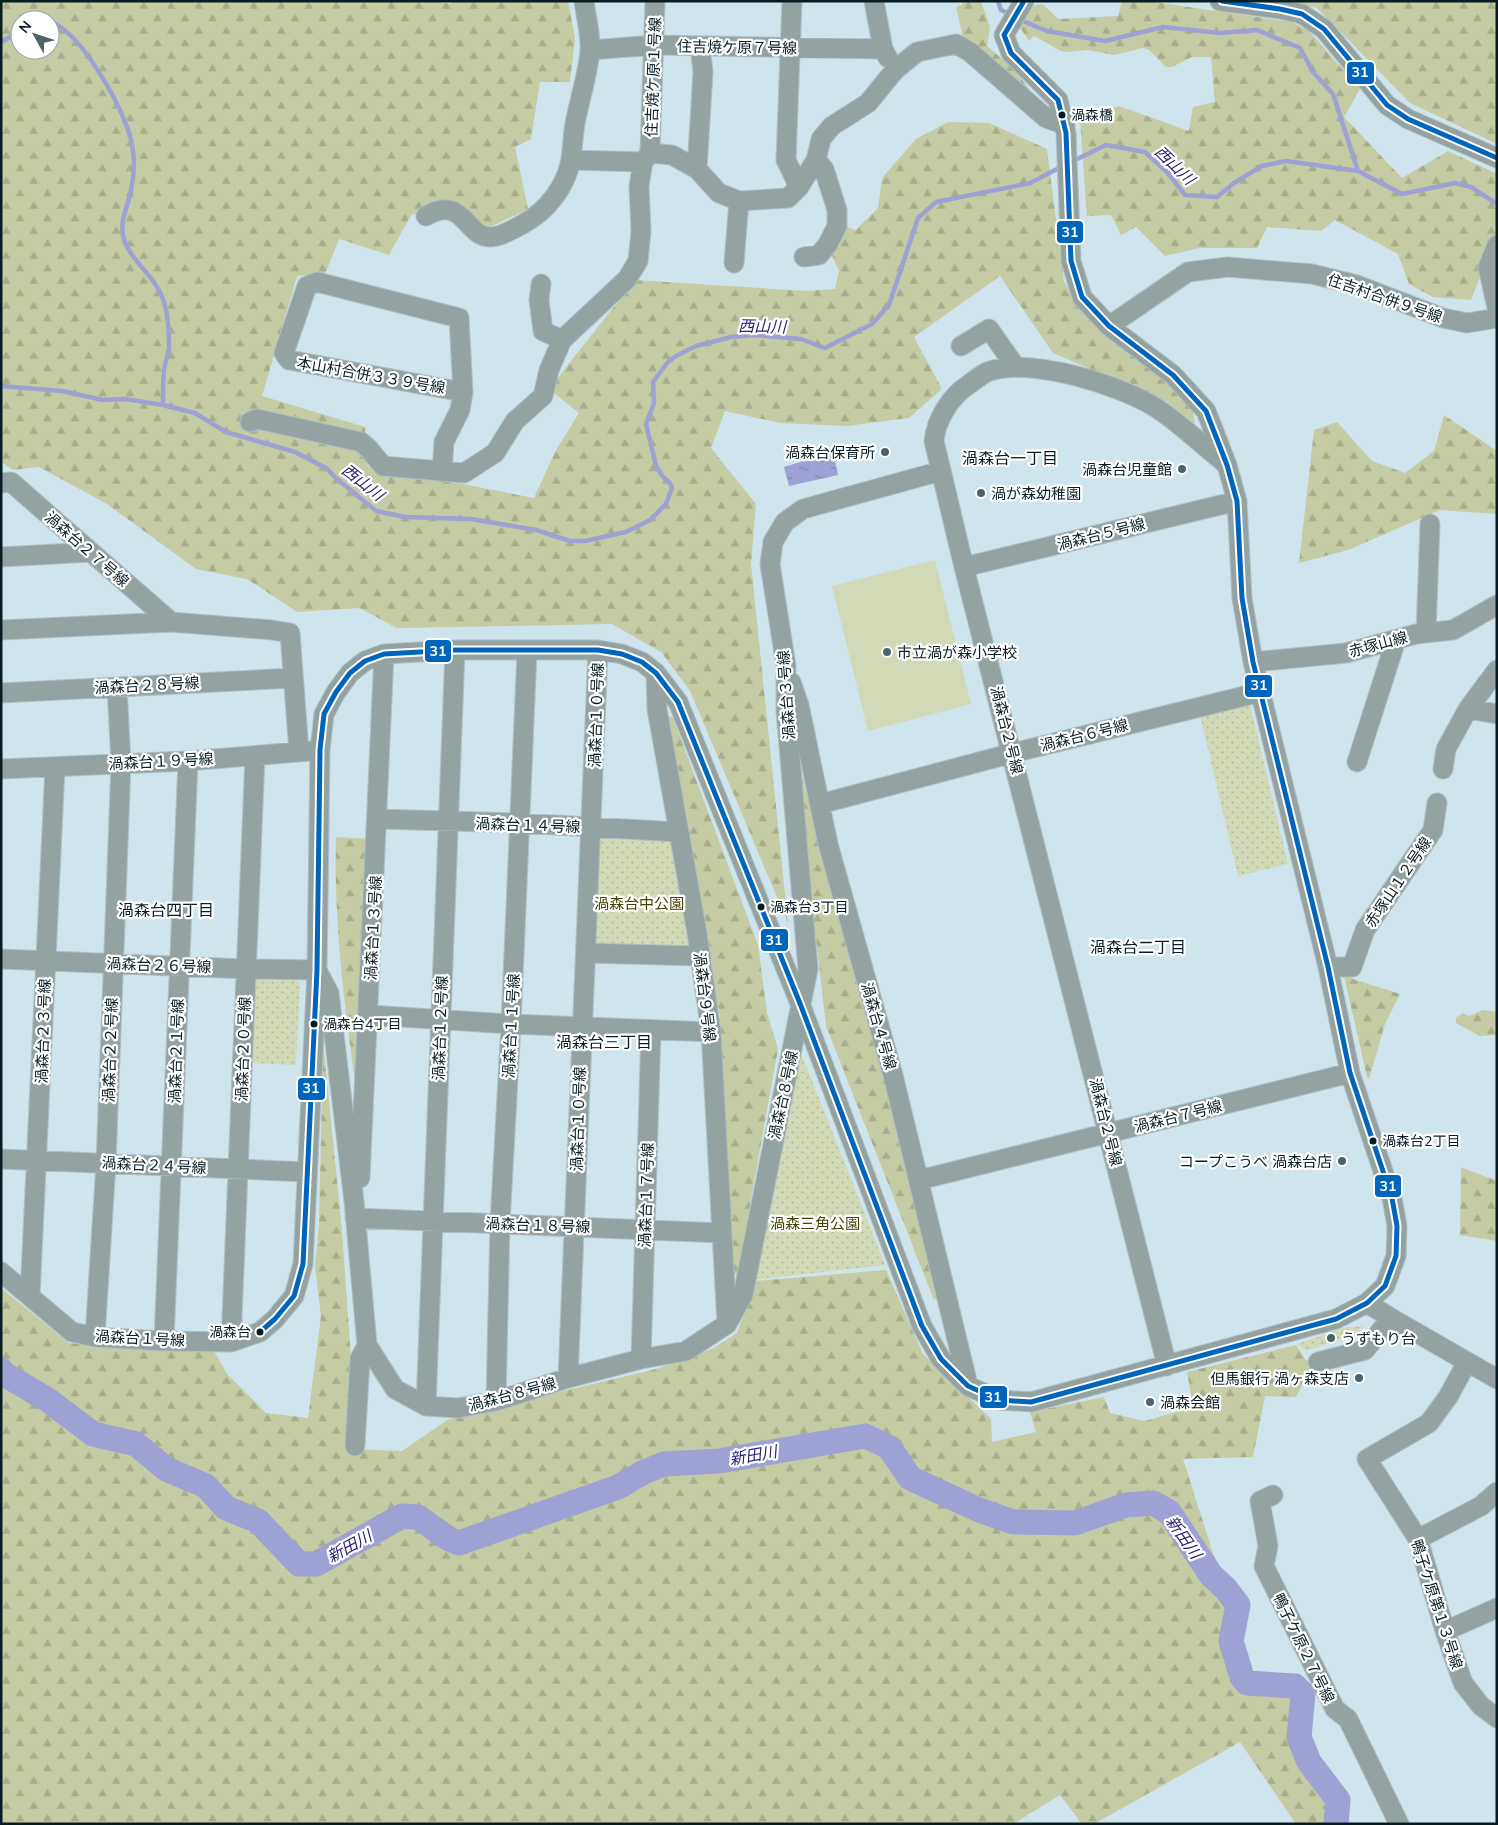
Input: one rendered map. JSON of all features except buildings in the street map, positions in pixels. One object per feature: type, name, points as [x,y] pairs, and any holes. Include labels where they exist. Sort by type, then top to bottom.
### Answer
[{"type":"street","points":[[426,216],[436,210],[451,210],[462,217],[480,234],[492,237],[538,216],[557,193],[565,178],[571,160],[574,124],[590,50],[584,1]]},
{"type":"street","name":"住吉焼ケ原１号線","points":[[562,340],[627,279],[638,261],[641,231],[639,186],[646,158],[654,45],[655,1]]},
{"type":"street","points":[[792,1],[786,160],[799,187]]},
{"type":"street","points":[[874,1],[883,49],[895,70]]},
{"type":"street","name":"渦森台１号線","points":[[1,1272],[72,1332],[95,1336],[164,1341],[231,1342],[260,1332],[275,1319],[294,1296],[303,1264],[317,970],[320,750],[324,714],[336,692],[350,673],[365,661],[384,654],[455,650],[598,650],[622,654],[642,662],[656,673],[678,702],[802,1006],[922,1326],[941,1358],[968,1386],[999,1400],[1031,1402],[1336,1319],[1367,1303],[1385,1286],[1396,1256],[1397,1226],[1392,1198],[1350,1072],[1328,967],[1253,662],[1242,598],[1237,501],[1227,465],[1206,411],[1174,375],[1109,326],[1082,297],[1071,261],[1066,129],[1058,100],[1011,53],[1004,34],[1024,1]]},
{"type":"street","points":[[1220,1],[1302,14],[1324,28],[1387,105],[1408,120],[1497,158]]},
{"type":"street","points":[[571,160],[646,158],[672,155],[697,168],[719,193],[739,201],[788,198],[799,187],[816,160],[821,139],[832,126],[868,103],[895,70],[917,52],[956,44],[970,52],[1046,118],[1066,129]]},
{"type":"street","name":"住吉焼ケ原７号線","points":[[590,50],[654,45],[790,49],[883,49]]},
{"type":"street","points":[[697,168],[703,72],[700,46]]},
{"type":"street","points":[[804,257],[819,255],[828,244],[837,226],[835,202],[824,169],[816,160]]},
{"type":"street","points":[[734,263],[739,201]]},
{"type":"street","points":[[1497,245],[1488,267],[1497,308]]},
{"type":"street","name":"住吉村合併９号線","points":[[1109,326],[1188,272],[1228,267],[1312,274],[1358,286],[1443,318],[1467,323],[1497,318]]},
{"type":"street","name":"本山村合併３３９号線","points":[[442,472],[444,442],[460,410],[463,392],[459,318],[317,282],[307,286],[284,352],[289,360],[463,392]]},
{"type":"street","points":[[250,422],[257,419],[361,442],[383,466],[464,474],[495,453],[515,421],[543,396],[549,370],[562,340],[543,331],[539,300],[541,284]]},
{"type":"street","points":[[966,337],[988,329],[1015,366]]},
{"type":"street","name":"渦森台２号線","points":[[1167,1366],[1013,752],[964,567],[934,435],[935,429],[947,406],[962,389],[987,372],[1015,366],[1076,377],[1126,392],[1158,409],[1227,465]]},
{"type":"street","name":"渦森台３号線","points":[[802,1006],[808,969],[786,711],[786,666],[770,564],[773,542],[785,522],[803,509],[941,471]]},
{"type":"street","name":"渦森台２７号線","points":[[1,483],[11,482],[171,622]]},
{"type":"street","name":"渦森台５号線","points":[[964,567],[1237,501]]},
{"type":"street","points":[[1426,633],[1430,524]]},
{"type":"street","points":[[1,557],[91,552]]},
{"type":"street","name":"赤塚山線","points":[[1253,662],[1346,653],[1426,633],[1453,630],[1497,605]]},
{"type":"street","points":[[1,630],[171,622],[290,633],[299,752]]},
{"type":"street","points":[[1357,762],[1396,640]]},
{"type":"street","name":"渦森台１２号線","points":[[426,1406],[455,650]]},
{"type":"street","name":"渦森台１０号線","points":[[568,1378],[598,650]]},
{"type":"street","name":"渦森台１１号線","points":[[496,1400],[500,1223],[511,1024],[527,651]]},
{"type":"street","name":"渦森台１３号線","points":[[355,1210],[360,1183],[369,1015],[384,654]]},
{"type":"street","name":"渦森台４号線","points":[[786,666],[799,705],[828,844],[893,1075],[968,1386]]},
{"type":"street","points":[[1443,769],[1446,749],[1468,709],[1497,670]]},
{"type":"street","name":"渦森台９号線","points":[[656,673],[657,709],[700,956],[711,1032],[727,1324]]},
{"type":"street","name":"渦森台２８号線","points":[[1,693],[293,678]]},
{"type":"street","name":"渦森台２２号線","points":[[95,1336],[106,1163],[121,763],[117,687]]},
{"type":"street","name":"渦森台６号線","points":[[820,804],[1013,752],[1261,692]]},
{"type":"street","points":[[1468,709],[1497,714]]},
{"type":"street","name":"渦森台１９号線","points":[[1,770],[188,761],[320,750]]},
{"type":"street","name":"渦森台２０号線","points":[[231,1342],[255,756]]},
{"type":"street","name":"渦森台２１号線","points":[[164,1341],[188,761]]},
{"type":"street","name":"渦森台２３号線","points":[[30,1296],[38,1160],[55,767]]},
{"type":"street","name":"赤塚山１２号線","points":[[1328,967],[1352,967],[1365,930],[1433,830],[1437,803]]},
{"type":"street","name":"渦森台１４号線","points":[[378,819],[520,823],[678,832]]},
{"type":"street","points":[[586,953],[700,956]]},
{"type":"street","name":"渦森台２６号線","points":[[1,959],[317,970]]},
{"type":"street","name":"渦森台８号線","points":[[317,970],[328,993],[355,1210],[366,1345],[396,1389],[426,1406],[458,1408],[496,1400],[568,1378],[686,1351],[727,1324],[742,1295],[802,1006]]},
{"type":"street","points":[[369,1015],[511,1024],[711,1032]]},
{"type":"street","name":"渦森台１７号線","points":[[641,1360],[652,1030]]},
{"type":"street","name":"渦森台７号線","points":[[919,1180],[1109,1134],[1350,1072]]},
{"type":"street","name":"渦森台２４号線","points":[[1,1159],[306,1172]]},
{"type":"street","name":"渦森台１８号線","points":[[355,1210],[432,1221],[722,1233]]},
{"type":"street","points":[[1367,1303],[1497,1379]]},
{"type":"street","points":[[1318,1362],[1365,1350],[1390,1318]]},
{"type":"street","points":[[355,1446],[360,1359],[366,1345]]},
{"type":"street","name":"鴨子ケ原第１３号線","points":[[1467,1362],[1448,1397],[1429,1423],[1367,1459],[1418,1539],[1445,1631],[1463,1683],[1481,1706],[1497,1718]]},
{"type":"street","points":[[1418,1539],[1481,1506],[1497,1492]]},
{"type":"street","name":"鴨子ケ原２７号線","points":[[1273,1495],[1260,1501],[1268,1546],[1264,1566],[1335,1709],[1348,1720],[1399,1824]]},
{"type":"street","points":[[1445,1631],[1497,1608]]},
{"type":"green space","points":[[1,1],[435,1],[451,4],[452,1],[568,1],[575,38],[570,82],[540,82],[531,139],[515,147],[528,209],[488,228],[452,202],[411,215],[389,255],[339,239],[325,274],[297,276],[262,396],[365,427],[368,466],[534,498],[556,450],[579,413],[549,389],[635,280],[806,291],[835,289],[839,271],[829,249],[841,225],[856,230],[878,208],[882,178],[916,139],[948,122],[989,123],[1047,149],[1064,282],[1087,314],[1179,389],[1192,407],[1195,424],[1167,402],[1053,353],[1000,276],[914,337],[942,389],[909,418],[846,426],[780,423],[725,411],[711,448],[756,504],[751,564],[788,923],[690,691],[661,652],[612,624],[397,628],[359,608],[297,612],[247,579],[196,569],[107,504],[39,467],[13,470],[1,462]]},
{"type":"green space","points":[[962,1],[981,1],[990,27],[987,46],[1016,71],[1032,93],[963,37],[956,7],[963,4]]},
{"type":"green space","points":[[1122,1],[1148,1],[1291,22],[1308,30],[1360,89],[1344,117],[1402,178],[1448,151],[1497,174],[1497,267],[1482,272],[1471,300],[1433,297],[1409,284],[1398,254],[1335,220],[1321,231],[1267,227],[1257,248],[1199,248],[1165,256],[1136,227],[1121,235],[1111,215],[1087,216],[1080,120],[1119,106],[1189,131],[1193,107],[1215,102],[1211,57],[1192,57],[1172,67],[1166,67],[1148,49],[1142,48],[1114,55],[1088,50],[1066,52],[1034,36],[1029,41],[1021,29],[1015,28],[1026,12],[1034,5],[1045,6],[1058,19],[1118,16]]},
{"type":"green space","points":[[1278,1],[1497,1],[1497,144],[1410,103],[1317,8]]},
{"type":"green space","points":[[1444,415],[1497,451],[1497,514],[1440,510],[1348,550],[1299,563],[1314,430],[1337,422],[1372,461],[1405,473],[1434,451]]},
{"type":"green space","points":[[935,560],[971,704],[868,731],[832,586]]},
{"type":"green space","points":[[1249,700],[1288,864],[1238,876],[1199,711]]},
{"type":"green space","points":[[663,713],[673,718],[758,945],[767,1013],[778,1049],[738,1272],[733,1277],[720,1016]]},
{"type":"green space","points":[[790,714],[804,784],[858,970],[939,1293],[934,1300],[826,1026]]},
{"type":"green space","name":"渦森台中公園","points":[[596,834],[674,838],[693,950],[592,947]]},
{"type":"green space","points":[[336,837],[370,839],[363,1138],[343,988],[337,912]]},
{"type":"green space","points":[[257,976],[294,977],[300,983],[296,1065],[249,1063],[252,981]]},
{"type":"green space","points":[[1344,976],[1400,994],[1385,1024],[1369,1079],[1367,1077]]},
{"type":"green space","points":[[1483,1010],[1497,1012],[1497,1035],[1480,1036],[1456,1023],[1456,1018],[1463,1013],[1469,1016]]},
{"type":"green space","points":[[323,1041],[342,1231],[351,1358],[350,1449],[402,1451],[447,1420],[462,1415],[656,1369],[712,1349],[737,1333],[756,1281],[886,1270],[923,1354],[991,1419],[992,1442],[1036,1432],[1030,1412],[1104,1397],[1110,1413],[1145,1421],[1193,1407],[1187,1372],[1296,1345],[1305,1359],[1312,1364],[1296,1397],[1265,1396],[1253,1457],[1183,1459],[1243,1647],[1252,1689],[1288,1692],[1328,1814],[1328,1824],[1296,1824],[1240,1742],[1094,1824],[1082,1824],[1060,1795],[1013,1824],[1,1824],[1,1288],[69,1343],[214,1351],[227,1374],[266,1413],[308,1418],[321,1316],[315,1266],[319,1225]]},
{"type":"green space","name":"渦森三角公園","points":[[800,1050],[885,1265],[754,1280]]},
{"type":"green space","points":[[1461,1167],[1497,1181],[1497,1241],[1460,1235]]},
{"type":"green space","points":[[1363,1326],[1355,1334],[1306,1351],[1297,1344],[1343,1328]]},
{"type":"water","points":[[833,452],[838,475],[789,486],[784,467]]},
{"type":"waterway","points":[[998,1],[1001,10],[1012,15]]},
{"type":"waterway","points":[[1018,19],[1047,31],[1105,41],[1163,27],[1220,33],[1257,30],[1300,48],[1313,72],[1333,94],[1358,171]]},
{"type":"waterway","points":[[60,27],[85,52],[96,67],[122,114],[130,135],[134,172],[122,229],[130,252],[154,282],[165,305],[169,348],[164,370],[163,405]]},
{"type":"waterway","points":[[1,42],[10,37]]},
{"type":"waterway","name":"西山川","points":[[1073,161],[1106,145],[1145,152],[1167,172],[1185,195],[1217,197],[1234,183],[1262,166],[1286,161],[1358,171],[1402,194],[1455,183],[1471,187],[1497,204]]},
{"type":"waterway","name":"西山川","points":[[1,386],[62,391],[103,400],[125,399],[163,405],[195,413],[226,432],[295,452],[326,468],[376,511],[405,517],[471,519],[536,530],[570,541],[585,541],[626,532],[650,520],[666,504],[672,488],[656,466],[646,424],[654,403],[653,382],[667,363],[696,346],[731,337],[754,335],[801,339],[825,348],[872,324],[889,305],[918,218],[936,202],[1030,183],[1061,167]]},
{"type":"waterway","name":"新田川","points":[[1,1370],[4,1374],[48,1400],[93,1434],[136,1444],[166,1469],[206,1486],[226,1508],[258,1521],[299,1564],[316,1564],[402,1516],[418,1517],[449,1539],[459,1543],[618,1487],[644,1472],[664,1464],[719,1461],[865,1436],[889,1447],[910,1478],[979,1510],[1013,1522],[1075,1523],[1126,1505],[1153,1503],[1169,1512],[1211,1575],[1226,1589],[1238,1605],[1231,1641],[1242,1677],[1247,1683],[1295,1686],[1303,1694],[1299,1737],[1309,1762],[1338,1800],[1336,1824]]},
{"type":"transit line","name":"31","points":[[260,1332],[275,1319],[294,1296],[303,1264],[317,970],[320,750],[324,714],[336,692],[350,673],[365,661],[384,654],[455,650],[598,650],[622,654],[642,662],[656,673],[678,702],[801,1006],[922,1326],[941,1359],[968,1386],[999,1400],[1031,1402],[1336,1319],[1367,1303],[1385,1286],[1396,1256],[1397,1226],[1392,1198],[1350,1073],[1328,967],[1253,662],[1242,598],[1237,501],[1227,465],[1206,411],[1173,375],[1109,326],[1082,297],[1071,261],[1066,133],[1058,100],[1011,53],[1004,35],[1024,1]]},
{"type":"transit line","name":"31","points":[[1222,1],[1302,14],[1324,29],[1387,105],[1408,119],[1497,158]]},
{"type":"place","name":"渦森橋","points":[[1062,115]]},
{"type":"place","name":"渦森台保育所","points":[[885,452]]},
{"type":"place","name":"渦森台児童館","points":[[1182,469]]},
{"type":"place","name":"渦が森幼稚園","points":[[981,493]]},
{"type":"place","name":"市立渦が森小学校","points":[[887,652]]},
{"type":"place","name":"渦森台3丁目","points":[[761,907]]},
{"type":"place","name":"渦森台4丁目","points":[[314,1024]]},
{"type":"place","name":"渦森台2丁目","points":[[1373,1141]]},
{"type":"place","name":"コープこうべ 渦森台店","points":[[1342,1161]]},
{"type":"place","name":"渦森台","points":[[260,1332]]},
{"type":"place","name":"うずもり台","points":[[1331,1338]]},
{"type":"place","name":"但馬銀行 渦ヶ森支店","points":[[1359,1378]]},
{"type":"place","name":"渦森会館","points":[[1150,1402]]},
{"type":"district","name":"渦森台一丁目","points":[[1010,458]]},
{"type":"district","name":"渦森台四丁目","points":[[166,910]]},
{"type":"district","name":"渦森台二丁目","points":[[1138,947]]},
{"type":"district","name":"渦森台三丁目","points":[[604,1042]]}]
